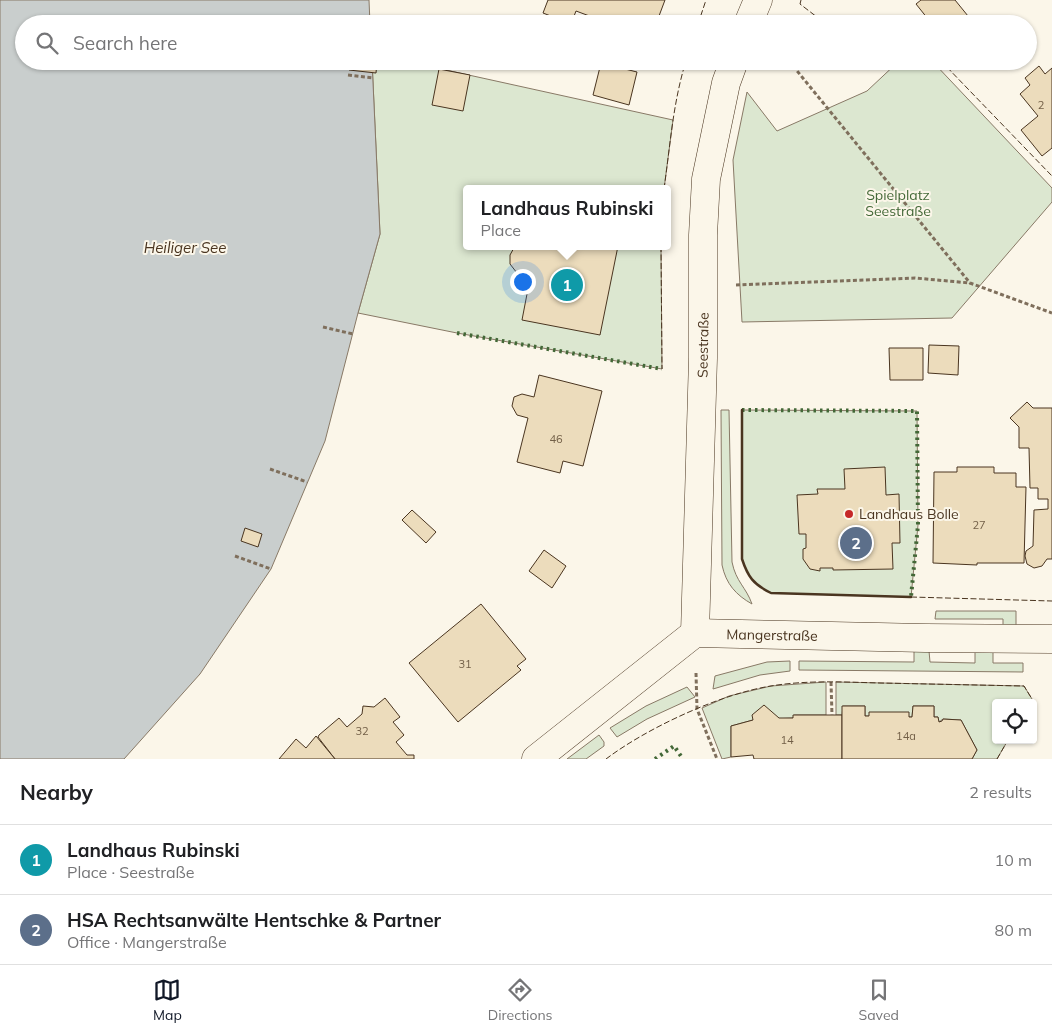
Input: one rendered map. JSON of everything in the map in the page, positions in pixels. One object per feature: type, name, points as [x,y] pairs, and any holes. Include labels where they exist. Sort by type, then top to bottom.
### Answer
[{"type":"street","points":[[752,15],[758,0]]},
{"type":"street","name":"Seestraße","points":[[695,633],[703,358],[703,235],[706,179],[726,83],[731,70]]},
{"type":"street","points":[[536,759],[695,633]]},
{"type":"street","name":"Mangerstraße","points":[[695,633],[1052,639]]},
{"type":"path","points":[[796,70],[970,283]]},
{"type":"path","points":[[348,75],[372,78]]},
{"type":"path","points":[[703,287],[915,278],[970,283],[1052,313]]},
{"type":"path","points":[[324,327],[353,334]]},
{"type":"path","points":[[270,469],[308,482]]},
{"type":"path","points":[[235,556],[271,569]]},
{"type":"path","points":[[831,682],[832,715]]},
{"type":"path","points":[[697,709],[717,759]]},
{"type":"green space","points":[[372,70],[446,70],[673,120],[665,185],[463,185],[463,250],[661,250],[662,369],[457,333],[358,313],[380,234]]},
{"type":"green space","name":"Spielplatz Seestraße","points":[[889,70],[941,70],[1052,188],[1052,202],[952,318],[742,322],[733,160],[747,92],[777,131],[867,91]]},
{"type":"green space","points":[[721,410],[729,410],[732,562],[736,575],[752,604],[732,588],[726,578],[722,565]]},
{"type":"green space","points":[[742,410],[917,411],[918,525],[911,597],[771,593],[752,579],[742,559]]},
{"type":"green space","points":[[936,611],[1016,611],[1016,630],[1003,630],[1003,619],[935,619]]},
{"type":"green space","points":[[914,651],[929,651],[930,662],[975,663],[975,652],[993,652],[993,663],[1023,663],[1023,672],[799,670],[799,661],[914,662]]},
{"type":"green space","points":[[790,661],[790,671],[760,675],[713,689],[715,676],[767,662]]},
{"type":"green space","points":[[826,682],[826,715],[794,715],[793,718],[753,720],[731,726],[731,757],[722,759],[702,708],[729,696],[771,686]]},
{"type":"green space","points":[[836,682],[1024,686],[1032,699],[992,699],[992,744],[1006,744],[997,759],[972,759],[977,750],[961,720],[943,719],[939,722],[938,717],[934,717],[934,706],[913,706],[912,717],[865,716],[865,706],[843,706],[842,715],[836,715]]},
{"type":"green space","points":[[687,687],[695,697],[647,719],[617,737],[610,728],[646,706]]},
{"type":"green space","points":[[599,735],[604,742],[604,746],[586,759],[567,759]]},
{"type":"water","name":"Heiliger See","points":[[0,0],[369,0],[370,15],[15,15],[15,70],[372,70],[380,234],[325,441],[271,569],[200,674],[124,759],[0,759]]},
{"type":"building","points":[[548,0],[665,0],[659,15],[587,15],[576,11],[574,15],[548,15],[543,13]]},
{"type":"building","points":[[921,0],[955,0],[967,15],[925,15],[916,4]]},
{"type":"building","points":[[1039,66],[1045,74],[1052,68],[1052,148],[1042,156],[1021,130],[1038,116],[1020,94],[1030,85],[1025,78],[1037,70]]},
{"type":"building","points":[[349,70],[376,70],[376,73]]},
{"type":"building","points":[[439,70],[470,75],[463,111],[432,105]]},
{"type":"building","points":[[599,70],[629,70],[637,72],[629,105],[593,95]]},
{"type":"building","points":[[513,250],[617,250],[600,335],[522,320],[527,294],[523,294],[525,277],[517,273],[510,264],[510,255]]},
{"type":"building","points":[[929,345],[959,346],[958,375],[928,373]]},
{"type":"building","points":[[889,348],[923,348],[923,380],[890,380]]},
{"type":"building","points":[[539,375],[602,391],[583,466],[563,461],[560,473],[517,462],[528,418],[517,415],[512,406],[514,397],[522,394],[534,397]]},
{"type":"building","points":[[1027,402],[1033,408],[1052,408],[1052,559],[1047,559],[1042,566],[1034,568],[1027,564],[1025,556],[1026,551],[1033,546],[1034,510],[1048,509],[1048,499],[1038,499],[1038,488],[1030,488],[1029,448],[1019,448],[1019,427],[1010,418]]},
{"type":"building","name":"Landhaus Bolle","points":[[885,467],[886,495],[899,494],[900,543],[892,543],[893,569],[833,570],[833,568],[820,568],[820,571],[810,569],[803,559],[803,549],[806,548],[806,534],[799,534],[797,495],[818,494],[817,489],[845,489],[844,469]]},
{"type":"building","points":[[957,467],[994,467],[994,473],[1016,473],[1016,487],[1026,487],[1024,563],[977,563],[977,565],[933,563],[934,472],[957,472]]},
{"type":"building","points":[[412,510],[436,532],[426,543],[402,520]]},
{"type":"building","points":[[245,528],[262,534],[258,547],[241,541]]},
{"type":"building","points":[[544,550],[566,566],[552,588],[529,571]]},
{"type":"building","points":[[481,604],[526,659],[517,666],[521,670],[458,722],[409,663]]},
{"type":"building","points":[[385,698],[400,717],[393,722],[404,735],[396,742],[407,755],[414,755],[414,759],[335,759],[318,737],[319,735],[339,718],[347,727],[362,714],[363,706],[374,707]]},
{"type":"building","points":[[764,705],[779,718],[793,718],[793,715],[842,715],[842,759],[754,759],[753,755],[731,757],[731,726],[753,720],[752,715]]},
{"type":"building","points":[[842,706],[865,706],[865,716],[869,716],[869,712],[909,712],[909,717],[912,717],[913,706],[934,706],[934,717],[938,717],[939,722],[943,719],[961,720],[977,750],[972,759],[842,759]]},
{"type":"building","points":[[316,736],[335,759],[279,759],[296,739],[306,748]]},
{"type":"hedge","points":[[457,333],[662,369]]},
{"type":"hedge","points":[[742,410],[917,411],[918,525],[911,597]]},
{"type":"hedge","points":[[655,759],[674,746],[683,759]]},
{"type":"fence","points":[[701,15],[706,0]]},
{"type":"fence","points":[[801,0],[800,4],[814,15]]},
{"type":"fence","points":[[665,185],[675,108],[684,70]]},
{"type":"fence","points":[[950,70],[1052,176]]},
{"type":"fence","points":[[661,250],[662,369]]},
{"type":"fence","points":[[911,597],[1052,601]]},
{"type":"fence","points":[[606,759],[663,724],[707,704],[751,690],[784,684],[839,682],[1024,686],[1032,699]]},
{"type":"fence","points":[[997,759],[1006,744]]},
{"type":"wall","points":[[742,410],[742,559],[752,579],[771,593],[911,597]]},
{"type":"place","name":"Landhaus Rubinski","points":[[567,285]]},
{"type":"place","name":"Landhaus Bolle","points":[[849,514]]},
{"type":"place","name":"HSA Rechtsanwälte Hentschke & Partner","points":[[856,543]]}]
